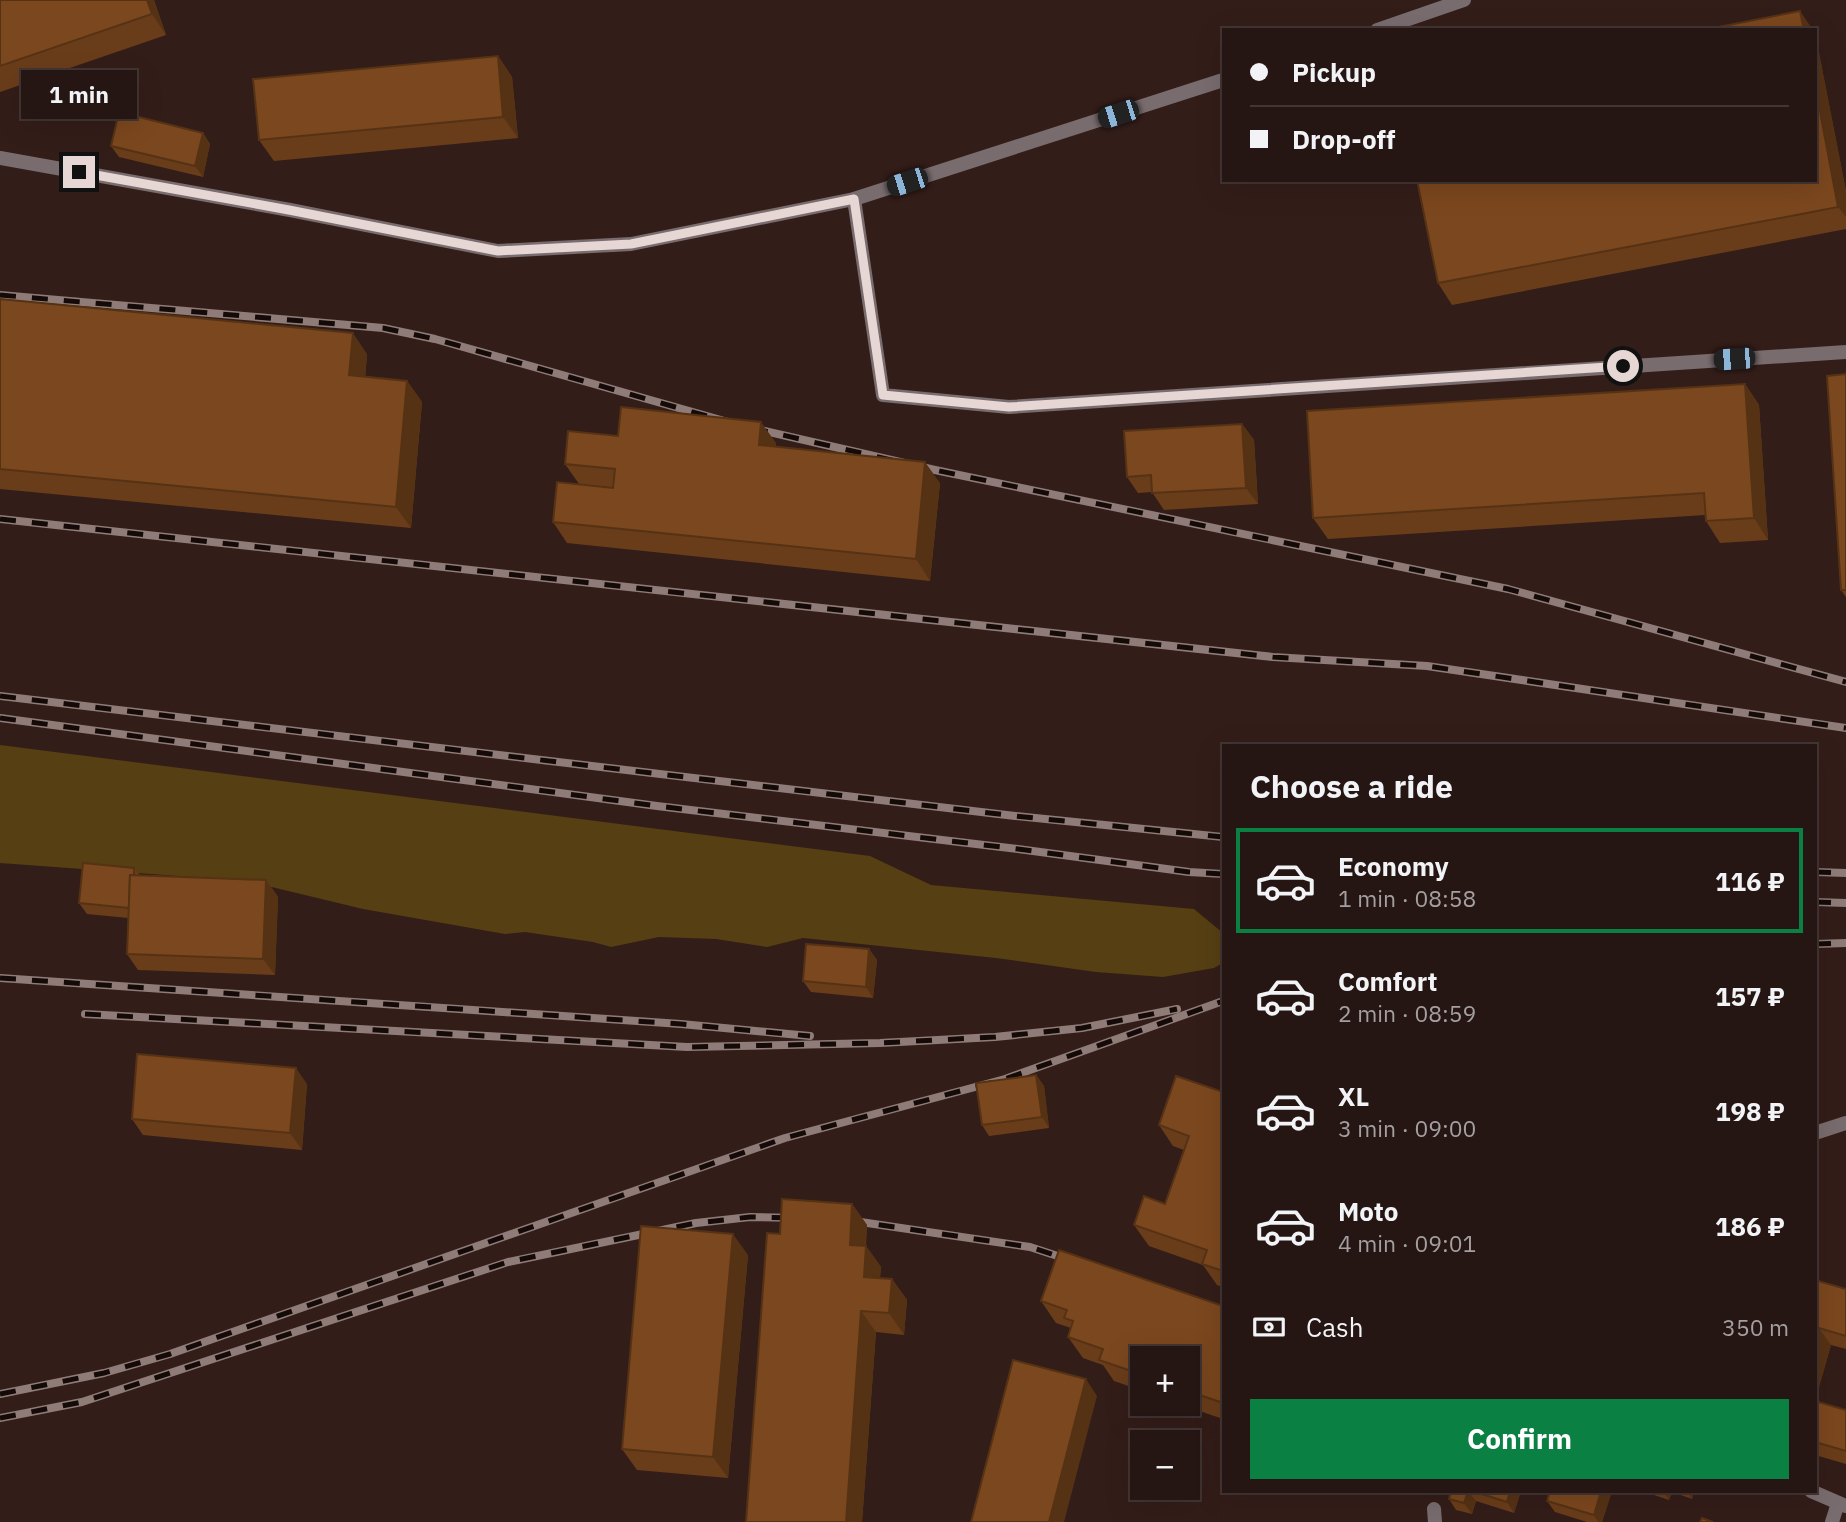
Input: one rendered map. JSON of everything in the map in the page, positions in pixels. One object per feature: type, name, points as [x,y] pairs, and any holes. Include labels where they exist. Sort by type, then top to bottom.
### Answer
[{"type":"street","points":[[1383,28],[1464,0]]},
{"type":"street","points":[[0,158],[498,251],[631,244],[854,199],[1222,80]]},
{"type":"street","points":[[854,199],[883,395],[1009,407],[1846,352]]},
{"type":"street","points":[[1817,1132],[1846,1123]]},
{"type":"street","points":[[1816,1493],[1842,1504],[1832,1522]]},
{"type":"shaded area","points":[[0,745],[870,856],[931,885],[1194,909],[1222,932],[1222,964],[1214,968],[1163,977],[1096,972],[996,958],[803,938],[767,947],[716,939],[659,937],[611,947],[525,932],[505,934],[363,909],[247,881],[0,863]]},
{"type":"building","points":[[0,0],[147,0],[152,14],[0,66]]},
{"type":"building","points":[[1800,11],[1804,28],[1713,28]]},
{"type":"building","points":[[498,56],[503,117],[259,140],[253,79]]},
{"type":"building","points":[[1817,96],[1838,207],[1438,283],[1417,182],[1817,182]]},
{"type":"building","points":[[119,112],[203,133],[195,166],[111,146]]},
{"type":"building","points":[[0,299],[353,333],[349,375],[407,381],[396,507],[0,469]]},
{"type":"building","points":[[1846,374],[1846,590],[1841,590],[1827,376]]},
{"type":"building","points":[[1745,384],[1754,518],[1706,521],[1704,493],[1313,518],[1307,411]]},
{"type":"building","points":[[621,407],[761,422],[759,445],[925,462],[916,559],[553,522],[557,482],[613,488],[615,469],[565,464],[568,431],[618,436]]},
{"type":"building","points":[[1242,424],[1246,488],[1152,493],[1151,475],[1127,477],[1124,431]]},
{"type":"building","points":[[83,863],[134,868],[134,875],[130,875],[129,908],[79,903]]},
{"type":"building","points":[[130,875],[266,880],[263,959],[127,954]]},
{"type":"building","points":[[806,944],[869,949],[866,987],[803,981]]},
{"type":"building","points":[[137,1054],[296,1068],[290,1133],[132,1119]]},
{"type":"building","points":[[1036,1075],[1042,1117],[982,1125],[976,1083]]},
{"type":"building","points":[[1176,1076],[1222,1092],[1222,1271],[1202,1264],[1207,1250],[1134,1225],[1144,1196],[1165,1204],[1189,1136],[1159,1125]]},
{"type":"building","points":[[782,1199],[852,1204],[850,1245],[866,1246],[864,1277],[892,1279],[889,1313],[861,1311],[846,1522],[746,1522],[767,1233],[780,1234]]},
{"type":"building","points":[[641,1226],[733,1234],[713,1457],[622,1449]]},
{"type":"building","points":[[1059,1250],[1222,1306],[1222,1403],[1200,1395],[1200,1346],[1130,1346],[1130,1371],[1099,1360],[1103,1349],[1068,1337],[1073,1321],[1064,1318],[1067,1310],[1041,1301]]},
{"type":"building","points":[[1817,1281],[1846,1289],[1846,1336],[1819,1328],[1817,1336]]},
{"type":"building","points":[[1013,1360],[1086,1379],[1049,1522],[971,1522]]},
{"type":"building","points":[[1817,1402],[1846,1410],[1846,1451],[1817,1443]]},
{"type":"building","points":[[1450,1493],[1467,1493],[1464,1503],[1449,1499]]},
{"type":"building","points":[[1478,1493],[1509,1493],[1507,1502]]},
{"type":"building","points":[[1549,1493],[1600,1493],[1594,1515],[1547,1501]]},
{"type":"railway","points":[[0,295],[383,328],[435,339],[728,422]]},
{"type":"railway","points":[[752,428],[935,470],[1508,589],[1846,682]]},
{"type":"railway","points":[[0,519],[1273,657],[1427,666],[1846,728]]},
{"type":"railway","points":[[0,696],[1015,816],[1222,837]]},
{"type":"railway","points":[[0,718],[657,806],[1222,874]]},
{"type":"railway","points":[[1817,872],[1846,873]]},
{"type":"railway","points":[[1817,902],[1846,903]]},
{"type":"railway","points":[[1817,944],[1846,943]]},
{"type":"railway","points":[[0,978],[681,1024],[810,1036]]},
{"type":"railway","points":[[0,1394],[104,1373],[170,1354],[785,1138],[1005,1079],[1222,1001]]},
{"type":"railway","points":[[85,1014],[687,1047],[880,1043],[995,1037],[1082,1028],[1177,1009]]},
{"type":"railway","points":[[0,1418],[82,1402],[508,1262],[696,1223],[750,1217],[801,1218]]},
{"type":"railway","points":[[847,1220],[1030,1247],[1073,1261]]},
{"type":"route","points":[[79,172],[498,251],[631,244],[854,199],[883,395],[1009,407],[1623,366]]}]
